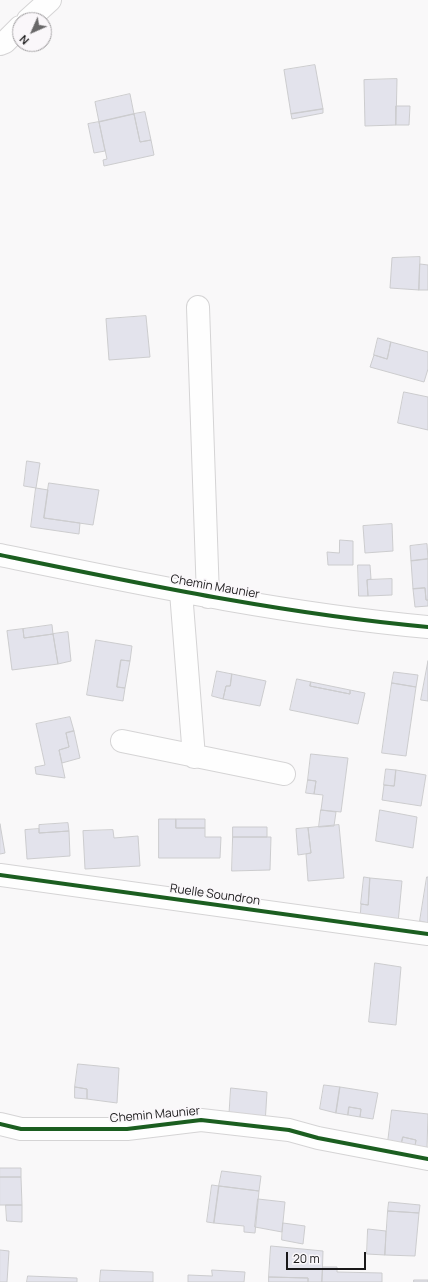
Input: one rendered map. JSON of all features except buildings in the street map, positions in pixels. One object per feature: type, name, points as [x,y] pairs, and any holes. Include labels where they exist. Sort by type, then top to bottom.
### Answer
[{"type":"street","points":[[37,12],[50,0]]},
{"type":"street","points":[[0,44],[12,34]]},
{"type":"street","name":"Chemin Maunier","points":[[198,307],[208,597]]},
{"type":"street","name":"Chemin Maunier","points":[[0,555],[208,597],[382,623],[428,627]]},
{"type":"street","name":"Chemin Maunier","points":[[181,592],[194,757]]},
{"type":"street","points":[[122,742],[284,774]]},
{"type":"street","name":"Ruelle Soundron","points":[[0,876],[428,934]]},
{"type":"street","name":"Chemin Maunier","points":[[0,1124],[21,1129],[126,1129],[201,1120],[289,1130],[318,1138],[428,1159]]},
{"type":"cycle path","points":[[0,555],[213,597],[320,614],[428,627]]},
{"type":"cycle path","points":[[0,875],[428,934]]},
{"type":"cycle path","points":[[0,1124],[21,1129],[127,1129],[201,1120],[289,1130],[318,1138],[428,1159]]}]
